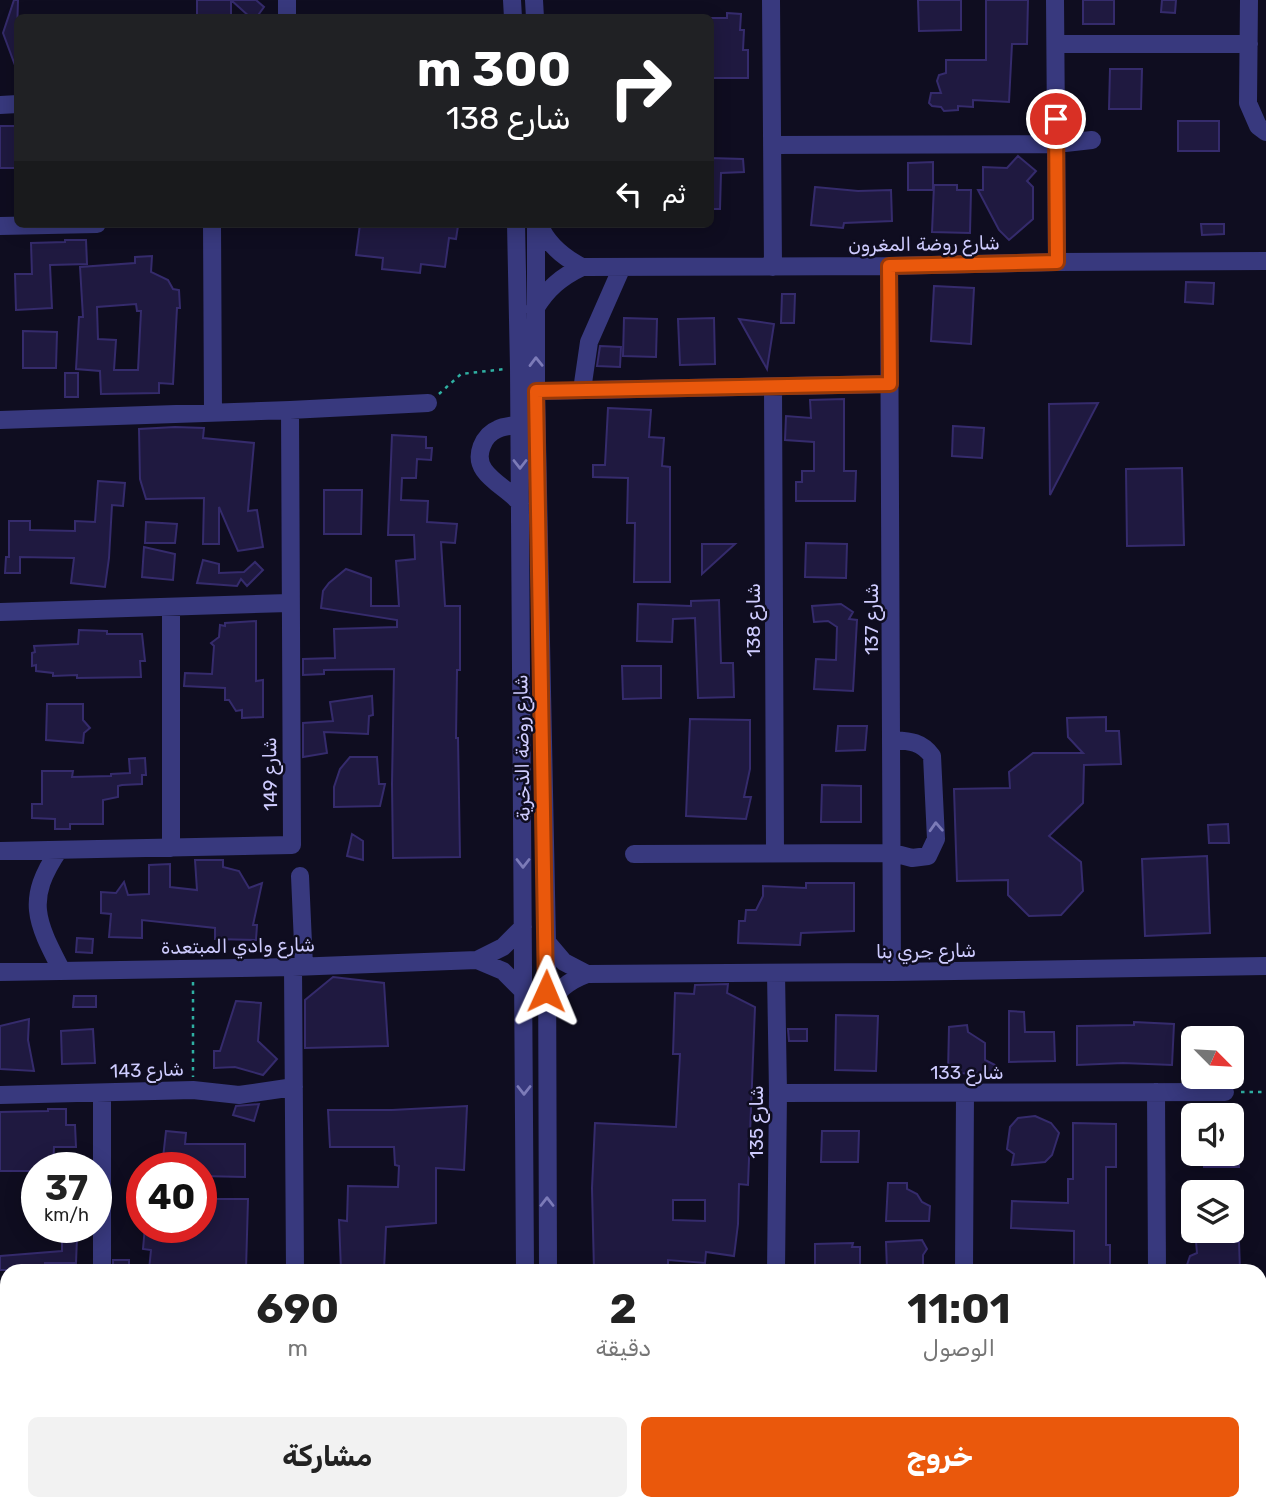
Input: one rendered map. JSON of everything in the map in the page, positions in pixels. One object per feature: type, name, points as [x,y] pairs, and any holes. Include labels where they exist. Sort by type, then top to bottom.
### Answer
[{"type":"street","points":[[771,0],[773,267]]},
{"type":"street","points":[[1055,0],[1057,262]]},
{"type":"street","points":[[1249,0],[1248,103],[1258,126],[1266,132]]},
{"type":"street","points":[[1056,44],[1249,44]]},
{"type":"street","points":[[772,145],[1056,144],[1091,140]]},
{"type":"street","points":[[212,228],[213,412]]},
{"type":"street","name":"شارع روضة الذخرية","points":[[516,228],[520,424],[525,1264]]},
{"type":"street","name":"شارع روضة الذخرية","points":[[537,228],[535,309],[547,942],[548,1264]]},
{"type":"street","points":[[540,228],[558,252],[582,267]]},
{"type":"street","name":"شارع روضة المغرون","points":[[582,267],[1266,261]]},
{"type":"street","name":"شارع 137","points":[[889,266],[892,972]]},
{"type":"street","points":[[535,309],[550,288],[570,272],[582,267]]},
{"type":"street","points":[[582,390],[589,342],[622,267]]},
{"type":"street","points":[[536,391],[890,384]]},
{"type":"street","name":"شارع 138","points":[[773,387],[775,852]]},
{"type":"street","points":[[0,420],[290,411],[428,403]]},
{"type":"street","name":"شارع 149","points":[[0,851],[292,845],[290,411]]},
{"type":"street","points":[[520,424],[491,433],[480,449],[479,460],[484,470],[520,503]]},
{"type":"street","points":[[0,611],[289,603]]},
{"type":"street","points":[[171,607],[171,848]]},
{"type":"street","points":[[634,854],[775,852],[893,853],[912,858],[928,856],[936,839],[932,756],[926,747],[917,742],[892,740]]},
{"type":"street","points":[[58,850],[47,867],[37,904],[39,924],[62,971]]},
{"type":"street","points":[[295,1264],[294,1087],[300,876]]},
{"type":"street","name":"شارع وادي المبتعدة","points":[[0,972],[299,967],[477,960],[503,947],[523,927]]},
{"type":"street","points":[[547,942],[564,962],[587,974]]},
{"type":"street","name":"شارع وادي المبتعدة","points":[[477,960],[503,971],[523,992]]},
{"type":"street","name":"شارع جري بنا","points":[[587,974],[1266,965]]},
{"type":"street","name":"شارع 135","points":[[776,973],[776,1264]]},
{"type":"street","points":[[546,1016],[551,1001],[560,989],[573,979],[587,974]]},
{"type":"street","name":"شارع 143","points":[[0,1096],[193,1090],[239,1095],[294,1087]]},
{"type":"street","points":[[1156,1092],[1157,1264]]},
{"type":"street","name":"شارع 133","points":[[778,1093],[1225,1092]]},
{"type":"street","points":[[102,1093],[102,1264]]},
{"type":"street","points":[[964,1264],[965,1094]]},
{"type":"path","points":[[428,403],[461,374],[519,368]]},
{"type":"path","points":[[193,968],[193,1090]]},
{"type":"path","points":[[1225,1092],[1266,1092]]},
{"type":"building","points":[[14,0],[18,0],[18,14],[14,14],[14,63],[3,33]]},
{"type":"building","points":[[197,0],[231,0],[231,14],[197,14]]},
{"type":"building","points":[[231,0],[256,0],[264,7],[259,14],[247,14]]},
{"type":"building","points":[[918,0],[961,0],[961,30],[919,31]]},
{"type":"building","points":[[986,0],[1028,0],[1027,44],[1012,44],[1009,102],[973,100],[973,107],[958,106],[958,110],[944,111],[941,107],[932,106],[929,103],[931,93],[941,93],[937,81],[939,75],[946,73],[946,60],[986,60]]},
{"type":"building","points":[[1083,0],[1114,0],[1114,24],[1083,24]]},
{"type":"building","points":[[1162,0],[1176,0],[1175,13],[1161,12]]},
{"type":"building","points":[[727,13],[741,14],[740,30],[744,30],[743,50],[748,50],[748,78],[714,78],[714,18],[727,18]]},
{"type":"building","points":[[1110,69],[1142,69],[1141,109],[1109,109]]},
{"type":"building","points":[[1178,121],[1219,121],[1219,151],[1178,151]]},
{"type":"building","points":[[0,126],[14,126],[14,168],[0,168]]},
{"type":"building","points":[[1018,156],[1036,171],[1027,181],[1033,187],[1033,219],[1009,240],[999,230],[978,190],[983,190],[983,167],[1007,168]]},
{"type":"building","points":[[714,158],[743,159],[744,172],[721,173],[720,209],[714,209]]},
{"type":"building","points":[[933,162],[933,190],[908,190],[908,163]]},
{"type":"building","points":[[934,185],[957,185],[957,190],[971,190],[970,233],[932,232]]},
{"type":"building","points":[[815,187],[858,191],[891,190],[892,221],[844,223],[843,228],[811,225]]},
{"type":"building","points":[[1201,224],[1224,224],[1224,234],[1202,235]]},
{"type":"building","points":[[359,228],[458,228],[456,239],[449,238],[445,267],[421,264],[420,273],[382,269],[383,258],[356,255]]},
{"type":"building","points":[[86,240],[87,264],[50,265],[52,308],[16,310],[15,274],[32,274],[31,243]]},
{"type":"building","points":[[152,256],[151,272],[168,280],[173,289],[179,290],[180,308],[177,308],[173,384],[159,383],[159,393],[101,394],[100,371],[76,369],[79,317],[83,317],[80,267],[135,263],[135,257]],"holes":[[[136,304],[137,311],[141,311],[138,370],[114,370],[116,340],[98,339],[97,307]]]},
{"type":"building","points":[[1186,282],[1214,283],[1213,304],[1185,302]]},
{"type":"building","points":[[934,286],[974,288],[971,344],[931,341]]},
{"type":"building","points":[[782,294],[795,294],[794,323],[781,323]]},
{"type":"building","points":[[624,318],[657,319],[656,357],[623,356]]},
{"type":"building","points":[[714,318],[715,364],[680,365],[678,319]]},
{"type":"building","points":[[739,319],[774,324],[767,369]]},
{"type":"building","points":[[23,331],[57,332],[56,368],[23,368]]},
{"type":"building","points":[[600,346],[621,347],[620,367],[597,366]]},
{"type":"building","points":[[65,373],[78,373],[78,397],[65,397]]},
{"type":"building","points":[[844,399],[844,471],[856,471],[855,501],[796,501],[796,482],[802,482],[802,471],[814,471],[814,442],[785,440],[786,416],[811,418],[810,400]]},
{"type":"building","points":[[1098,403],[1050,495],[1049,404]]},
{"type":"building","points":[[608,408],[651,410],[649,437],[664,438],[662,466],[670,467],[670,582],[634,582],[635,523],[627,523],[628,478],[593,477],[593,465],[605,465]]},
{"type":"building","points":[[953,426],[984,428],[982,458],[952,456]]},
{"type":"building","points":[[204,428],[203,438],[254,443],[248,511],[257,510],[263,547],[238,551],[219,507],[219,544],[203,544],[204,498],[146,499],[140,479],[139,429]]},
{"type":"building","points":[[392,435],[426,437],[426,448],[432,448],[431,460],[417,459],[416,478],[402,478],[401,500],[428,501],[427,522],[457,524],[455,543],[441,542],[445,606],[460,606],[456,738],[460,857],[393,858],[394,669],[324,670],[324,674],[303,675],[303,659],[335,658],[334,629],[397,627],[397,620],[321,608],[323,591],[346,569],[371,578],[371,606],[399,606],[396,561],[415,559],[414,535],[388,535]]},
{"type":"building","points":[[1182,468],[1184,545],[1127,546],[1126,469]]},
{"type":"building","points":[[98,481],[125,483],[123,506],[112,505],[105,587],[71,583],[74,558],[20,557],[20,573],[5,573],[6,557],[9,557],[9,521],[30,521],[30,530],[75,531],[75,521],[95,522]]},
{"type":"building","points":[[324,490],[362,490],[361,534],[324,534]]},
{"type":"building","points":[[146,522],[177,524],[175,543],[145,543]]},
{"type":"building","points":[[806,543],[847,544],[846,578],[805,577]]},
{"type":"building","points":[[702,544],[735,544],[702,574]]},
{"type":"building","points":[[144,547],[175,554],[173,580],[142,577]]},
{"type":"building","points":[[203,560],[219,564],[219,573],[244,572],[255,562],[263,570],[247,586],[241,579],[237,586],[197,583]]},
{"type":"building","points":[[719,600],[721,663],[733,663],[734,697],[698,698],[695,618],[673,619],[672,642],[637,641],[638,604],[691,606],[691,601]]},
{"type":"building","points":[[841,604],[853,612],[849,619],[857,620],[853,691],[814,689],[816,659],[836,660],[837,627],[828,621],[814,622],[812,606]]},
{"type":"building","points":[[256,621],[256,681],[263,680],[263,717],[242,718],[242,710],[236,711],[229,700],[225,700],[225,688],[184,686],[185,673],[212,674],[214,646],[211,643],[219,637],[220,625]]},
{"type":"building","points":[[79,630],[107,631],[107,634],[142,634],[145,661],[140,661],[141,677],[77,678],[77,675],[53,676],[53,673],[36,671],[36,665],[32,666],[34,646],[78,644]]},
{"type":"building","points":[[622,666],[661,666],[661,698],[623,699]]},
{"type":"building","points":[[372,696],[373,715],[369,716],[368,734],[324,732],[327,753],[303,757],[303,723],[333,721],[330,702]]},
{"type":"building","points":[[47,704],[83,704],[83,720],[90,728],[84,733],[83,743],[46,740]]},
{"type":"building","points":[[1106,717],[1106,731],[1119,731],[1121,764],[1084,765],[1083,803],[1049,836],[1081,862],[1083,891],[1061,915],[1029,916],[1008,895],[1008,880],[957,881],[954,789],[1010,788],[1009,772],[1033,753],[1083,753],[1068,737],[1067,718]]},
{"type":"building","points":[[690,719],[750,720],[750,769],[744,797],[751,797],[746,819],[686,816]]},
{"type":"building","points":[[838,726],[867,726],[865,750],[836,751]]},
{"type":"building","points":[[350,757],[377,757],[379,784],[385,784],[380,806],[334,807],[334,787],[340,769]]},
{"type":"building","points":[[145,758],[146,775],[142,775],[142,784],[118,786],[118,797],[103,800],[103,824],[70,824],[70,829],[55,829],[55,819],[32,818],[32,804],[42,804],[42,771],[73,771],[72,777],[111,776],[130,773],[129,759]]},
{"type":"building","points":[[822,785],[861,786],[861,822],[821,822]]},
{"type":"building","points":[[1228,824],[1229,843],[1209,843],[1208,825]]},
{"type":"building","points":[[352,834],[363,841],[363,860],[347,856]]},
{"type":"building","points":[[1207,856],[1210,933],[1145,936],[1142,859]]},
{"type":"building","points":[[195,860],[223,860],[223,867],[239,871],[249,888],[262,883],[253,925],[257,925],[256,940],[215,939],[215,928],[142,920],[142,938],[109,937],[111,914],[101,913],[101,892],[116,893],[124,882],[128,895],[149,894],[149,865],[170,864],[170,887],[197,890]]},
{"type":"building","points":[[806,883],[854,883],[854,931],[801,933],[800,945],[738,943],[739,921],[745,921],[746,910],[756,910],[763,896],[763,886],[806,888]]},
{"type":"building","points":[[77,938],[93,939],[92,953],[76,952]]},
{"type":"building","points":[[333,977],[384,983],[388,1046],[305,1048],[305,1000]]},
{"type":"building","points":[[728,984],[727,993],[755,1007],[748,1185],[739,1184],[734,1256],[706,1252],[705,1263],[668,1260],[668,1264],[594,1264],[592,1188],[595,1123],[676,1127],[680,1054],[673,1054],[675,993],[694,994],[695,985]],"holes":[[[673,1200],[705,1200],[705,1221],[673,1220]]]},
{"type":"building","points":[[74,996],[96,996],[96,1007],[73,1007]]},
{"type":"building","points":[[236,1001],[261,1003],[258,1041],[277,1059],[263,1075],[235,1067],[214,1068],[214,1051],[220,1051]]},
{"type":"building","points":[[1009,1011],[1024,1012],[1025,1032],[1054,1032],[1055,1061],[1009,1062]]},
{"type":"building","points":[[836,1015],[878,1016],[876,1071],[835,1070]]},
{"type":"building","points":[[29,1019],[28,1040],[34,1071],[0,1069],[0,1026]]},
{"type":"building","points":[[1134,1022],[1174,1024],[1172,1065],[1077,1065],[1077,1026],[1134,1025]]},
{"type":"building","points":[[967,1025],[968,1032],[985,1043],[985,1060],[995,1065],[997,1074],[948,1073],[949,1027]]},
{"type":"building","points":[[93,1029],[95,1063],[62,1064],[61,1031]]},
{"type":"building","points":[[788,1029],[807,1029],[807,1041],[789,1041]]},
{"type":"building","points":[[259,1104],[254,1121],[233,1115],[236,1106]]},
{"type":"building","points":[[467,1106],[464,1170],[436,1168],[436,1223],[386,1227],[384,1264],[341,1264],[339,1220],[347,1221],[348,1186],[398,1187],[399,1166],[395,1165],[394,1147],[330,1147],[328,1110]]},
{"type":"building","points":[[66,1109],[66,1125],[75,1125],[76,1147],[54,1147],[54,1152],[21,1152],[21,1171],[0,1171],[0,1112]]},
{"type":"building","points":[[1035,1116],[1051,1123],[1059,1133],[1052,1155],[1045,1162],[1012,1165],[1014,1154],[1007,1149],[1010,1127],[1018,1118]]},
{"type":"building","points":[[1073,1123],[1116,1124],[1116,1167],[1106,1167],[1106,1245],[1110,1245],[1110,1264],[1074,1264],[1074,1231],[1011,1228],[1012,1201],[1068,1203],[1068,1179],[1073,1179]]},
{"type":"building","points":[[166,1131],[186,1133],[185,1144],[245,1144],[245,1177],[217,1176],[217,1152],[164,1152]]},
{"type":"building","points":[[822,1131],[859,1131],[858,1162],[821,1162]]},
{"type":"building","points":[[1204,1166],[1239,1166],[1239,1167]]},
{"type":"building","points":[[888,1183],[907,1183],[907,1189],[930,1206],[929,1221],[886,1221]]},
{"type":"building","points":[[217,1199],[248,1199],[246,1264],[150,1264],[151,1250],[143,1249],[144,1243],[217,1243]]},
{"type":"building","points":[[922,1240],[927,1249],[923,1255],[923,1264],[887,1264],[886,1242]]},
{"type":"building","points":[[62,1243],[77,1243],[76,1263],[0,1264],[0,1256],[62,1251]]},
{"type":"building","points":[[853,1243],[852,1247],[860,1247],[860,1264],[815,1264],[815,1244]]},
{"type":"building","points":[[1196,1243],[1239,1243],[1240,1264],[1187,1264],[1190,1256],[1197,1253]]},
{"type":"building","points":[[113,1260],[129,1260],[129,1264],[113,1264]]},
{"type":"route","points":[[546,991],[536,391],[890,384],[889,266],[1057,262],[1056,119]]}]
